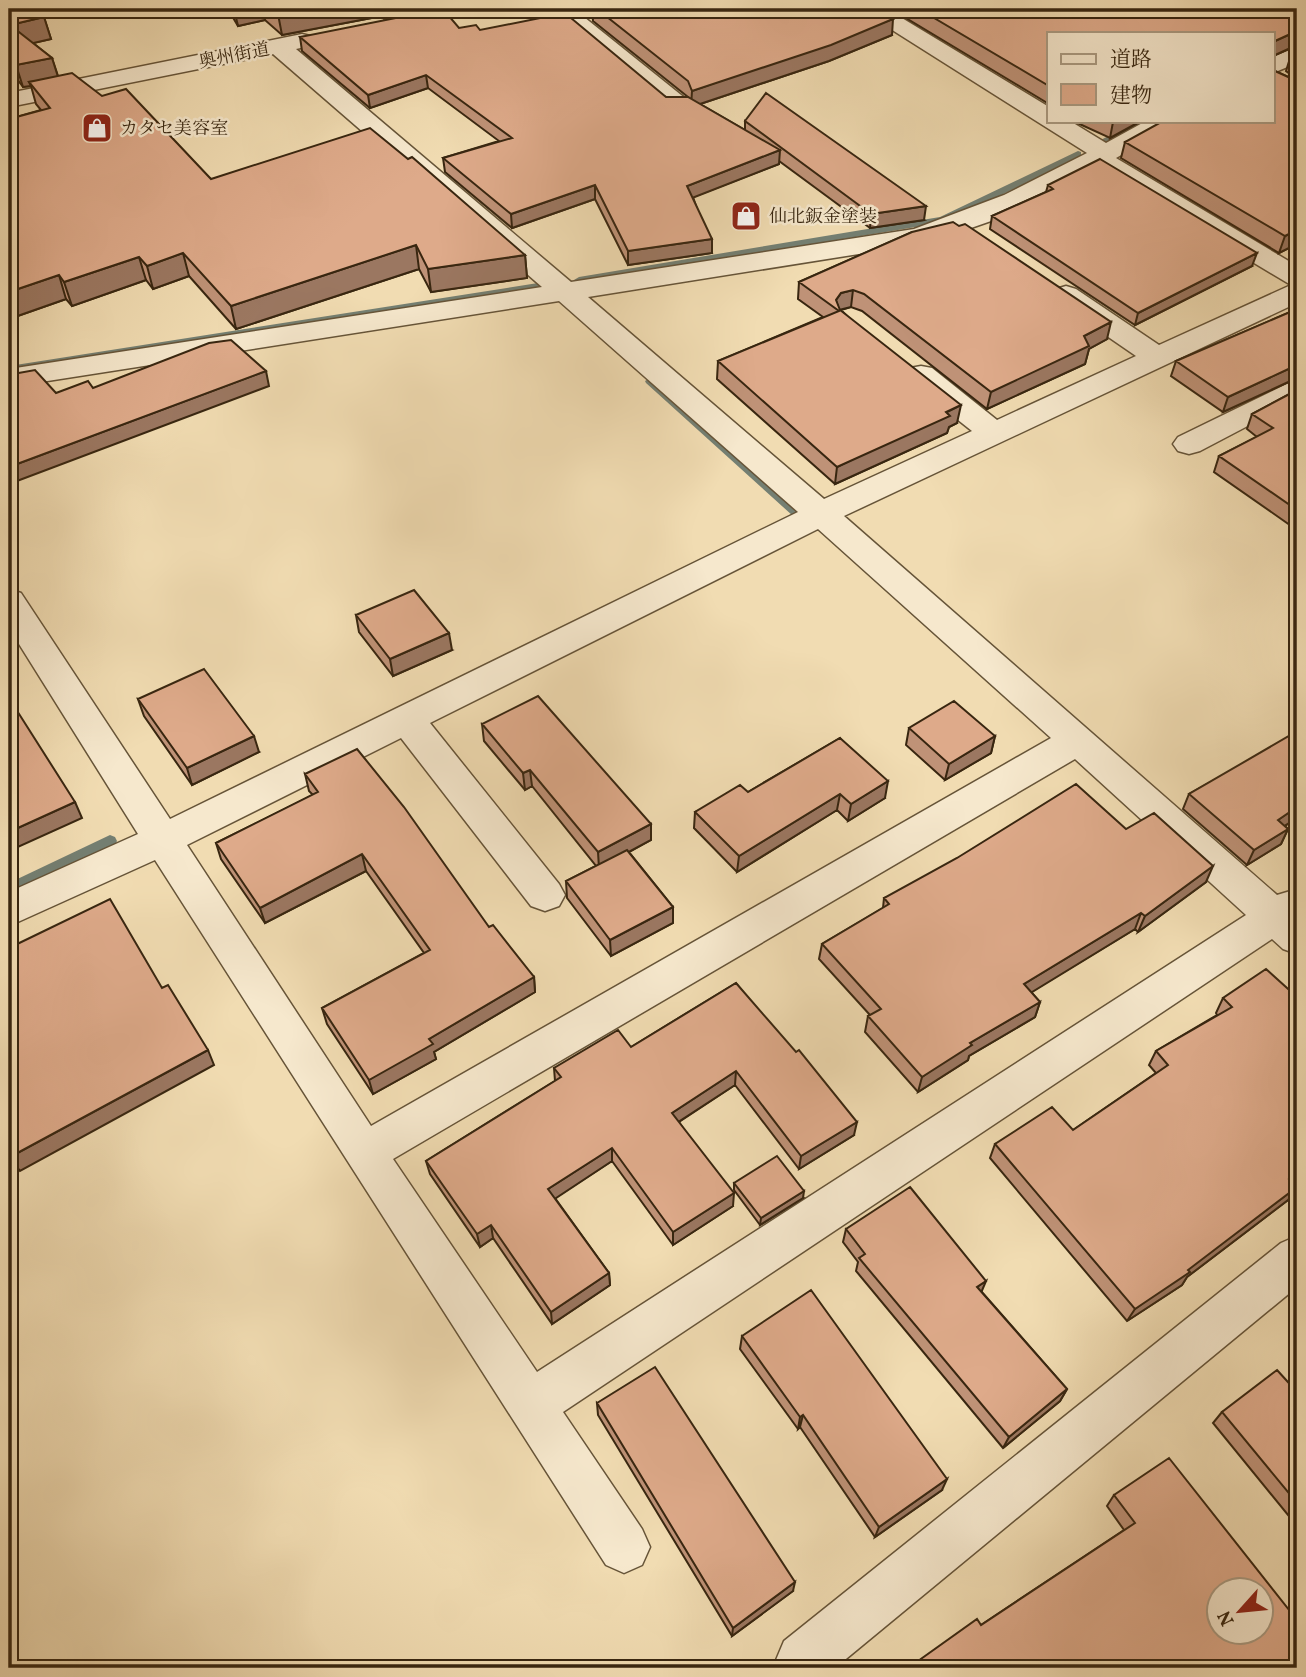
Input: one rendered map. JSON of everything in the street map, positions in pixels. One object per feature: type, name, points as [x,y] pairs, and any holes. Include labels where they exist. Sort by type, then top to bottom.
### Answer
[{"type":"street","points":[[369,27],[459,9]]},
{"type":"street","points":[[560,9],[677,104]]},
{"type":"street","points":[[871,9],[1047,118]]},
{"type":"street","name":"奥州街道","points":[[9,100],[330,35]]},
{"type":"street","points":[[278,46],[568,292],[1078,740],[1290,919],[532,1404]]},
{"type":"street","points":[[1274,66],[1297,54]]},
{"type":"street","points":[[1054,122],[1101,155],[1297,278]]},
{"type":"street","points":[[9,378],[918,237],[972,232],[1162,122]]},
{"type":"street","points":[[1042,278],[1157,357]]},
{"type":"street","points":[[9,910],[162,840],[821,514],[1297,292]]},
{"type":"street","points":[[902,360],[994,433]]},
{"type":"street","points":[[1189,444],[1297,388]]},
{"type":"street","points":[[9,601],[24,656],[162,840],[364,1153],[624,1547]]},
{"type":"street","points":[[406,719],[545,895]]},
{"type":"street","points":[[364,1153],[1078,740]]},
{"type":"street","points":[[803,1660],[1297,1258]]},
{"type":"building","points":[[9,9],[40,9],[44,17],[10,25],[52,58],[16,65],[9,55]]},
{"type":"building","points":[[272,9],[303,9],[278,14]]},
{"type":"building","points":[[443,9],[459,28],[476,25],[480,30],[565,13],[666,97],[688,97],[780,150],[687,186],[712,239],[628,251],[595,185],[511,214],[443,158],[512,138],[426,75],[368,95],[300,37]]},
{"type":"building","points":[[597,9],[876,9],[893,19],[831,45],[692,91],[688,81]]},
{"type":"building","points":[[919,9],[1297,9],[1297,31],[1275,41],[1275,71],[1297,81],[1297,230],[1285,236],[1125,142],[1161,122],[1274,122],[1274,32],[1047,32],[1047,85]]},
{"type":"building","points":[[72,73],[102,96],[126,89],[211,179],[370,128],[408,159],[412,157],[525,255],[428,269],[416,245],[231,306],[183,253],[147,266],[139,257],[64,282],[59,275],[9,292],[9,119],[50,108],[29,82]]},
{"type":"building","points":[[766,93],[926,206],[871,214],[745,121]]},
{"type":"building","points":[[1100,159],[1257,253],[1138,313],[992,216],[1053,189],[1048,185]]},
{"type":"building","points":[[953,222],[959,226],[965,224],[1111,322],[1084,336],[1089,346],[991,392],[864,294],[853,290],[841,293],[836,300],[840,310],[961,405],[946,412],[950,416],[837,467],[718,361],[839,311],[799,282],[912,232]]},
{"type":"building","points":[[1297,309],[1297,365],[1228,397],[1176,361]]},
{"type":"building","points":[[231,340],[266,371],[9,467],[9,375],[35,370],[56,393],[88,381],[93,388],[209,343]]},
{"type":"building","points":[[1297,390],[1297,510],[1219,456],[1273,428],[1252,414]]},
{"type":"building","points":[[414,590],[449,633],[390,659],[356,615]]},
{"type":"building","points":[[204,669],[254,736],[187,768],[138,699]]},
{"type":"building","points":[[538,696],[651,824],[598,852],[530,770],[523,773],[482,724]]},
{"type":"building","points":[[954,701],[995,736],[949,764],[909,728]]},
{"type":"building","points":[[14,706],[75,802],[9,832],[9,709]]},
{"type":"building","points":[[1294,733],[1297,735],[1297,807],[1278,820],[1288,829],[1254,850],[1189,794]]},
{"type":"building","points":[[840,738],[888,781],[851,804],[840,794],[739,856],[695,812],[740,785],[748,792]]},
{"type":"building","points":[[357,749],[404,807],[489,927],[493,925],[534,977],[429,1039],[433,1044],[369,1080],[322,1008],[430,950],[362,854],[260,908],[216,843],[318,792],[305,774]]},
{"type":"building","points":[[1076,784],[1126,829],[1154,813],[1213,866],[1145,916],[1141,913],[1024,984],[1040,1002],[970,1043],[972,1045],[922,1077],[868,1016],[881,1009],[822,944],[889,904],[884,898],[957,858]]},
{"type":"building","points":[[627,850],[673,907],[610,940],[566,881]]},
{"type":"building","points":[[110,899],[162,988],[168,985],[208,1050],[10,1157],[9,948]]},
{"type":"building","points":[[1266,969],[1297,997],[1297,1171],[1289,1179],[1297,1187],[1188,1270],[1190,1272],[1135,1309],[995,1144],[1052,1107],[1073,1130],[1168,1065],[1156,1051],[1232,1007],[1223,998]]},
{"type":"building","points":[[736,983],[796,1052],[799,1050],[857,1122],[801,1156],[736,1071],[672,1113],[734,1193],[673,1232],[612,1148],[548,1189],[609,1273],[551,1312],[491,1225],[477,1234],[426,1161],[561,1077],[554,1068],[618,1030],[631,1047]]},
{"type":"building","points":[[777,1156],[804,1191],[761,1218],[734,1183]]},
{"type":"building","points":[[910,1187],[986,1281],[977,1287],[1067,1389],[1009,1437],[859,1258],[865,1254],[846,1229]]},
{"type":"building","points":[[811,1290],[947,1479],[879,1527],[803,1415],[800,1417],[742,1336]]},
{"type":"building","points":[[655,1367],[795,1582],[733,1628],[597,1403]]},
{"type":"building","points":[[1277,1370],[1297,1392],[1297,1503],[1222,1412]]},
{"type":"building","points":[[1169,1458],[1262,1576],[1204,1576],[1204,1646],[1274,1646],[1274,1591],[1297,1620],[1297,1668],[912,1668],[911,1666],[977,1619],[981,1625],[1135,1523],[1114,1495]]},
{"type":"waterway","points":[[1104,141],[1141,122]]},
{"type":"waterway","points":[[579,280],[943,220],[1078,154]]},
{"type":"waterway","points":[[9,369],[538,286]]},
{"type":"waterway","points":[[650,381],[797,513]]},
{"type":"waterway","points":[[9,889],[110,841]]},
{"type":"place","name":"カタセ美容室","points":[[97,128]]},
{"type":"place","name":"仙北鈑金塗装","points":[[746,216]]}]
